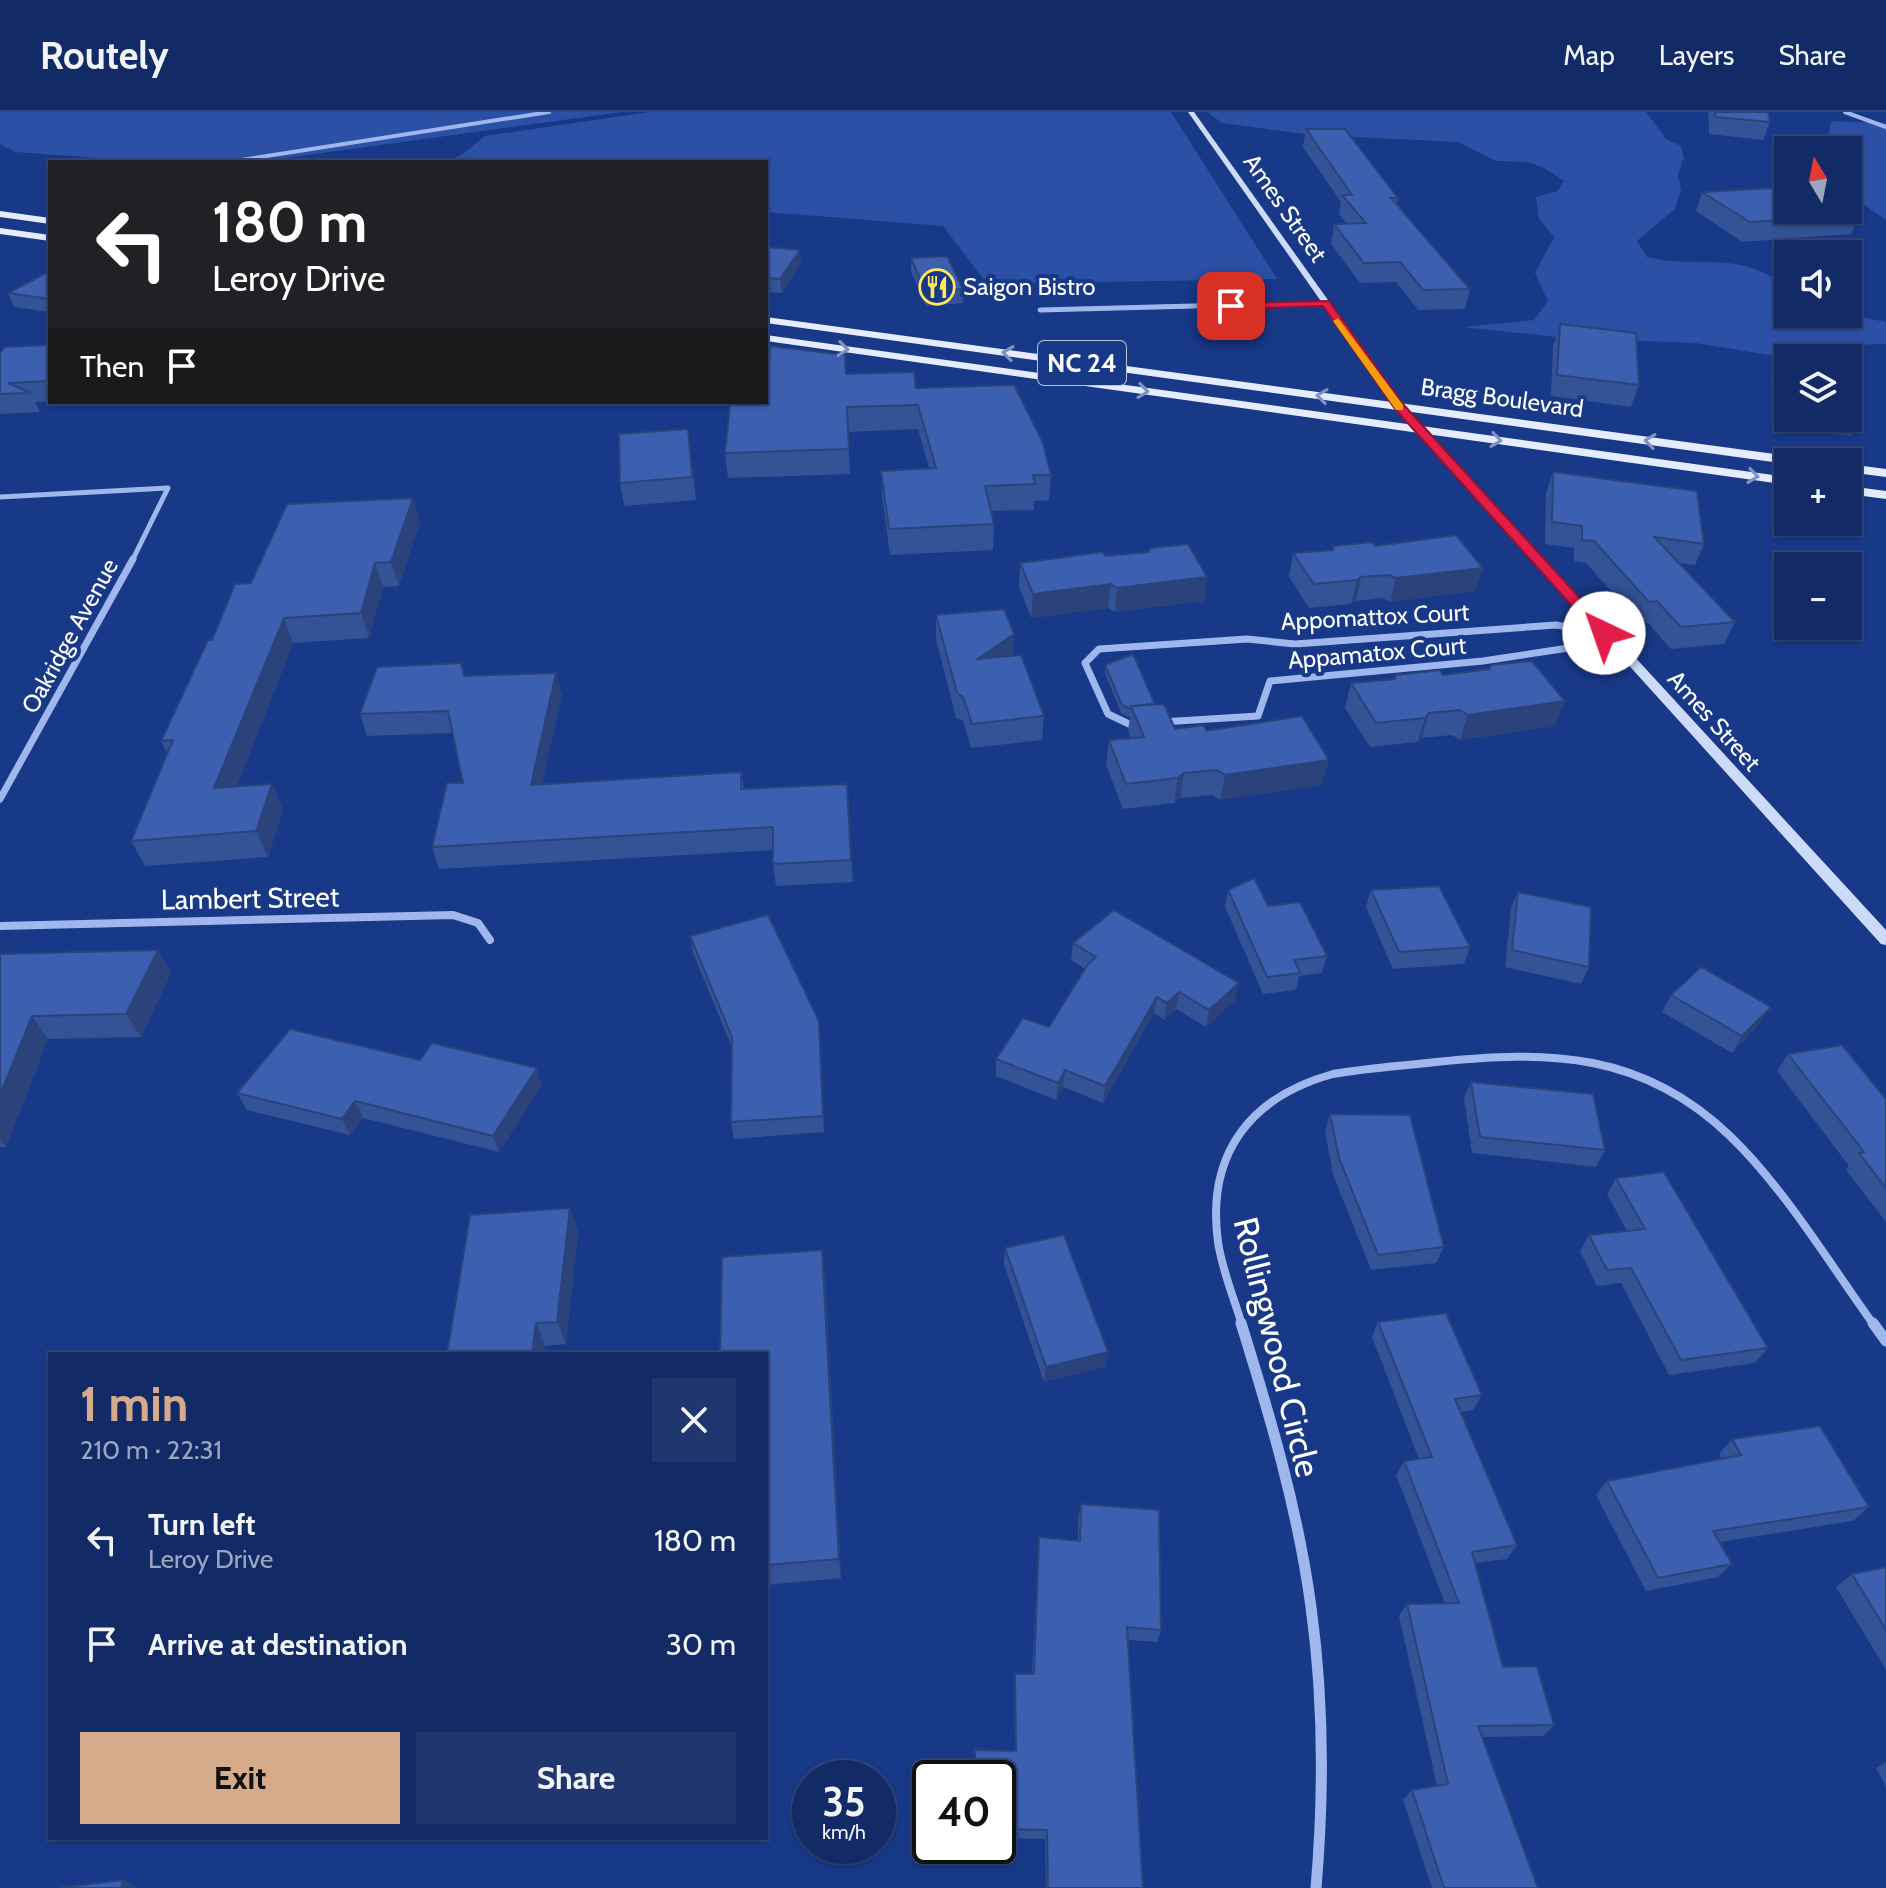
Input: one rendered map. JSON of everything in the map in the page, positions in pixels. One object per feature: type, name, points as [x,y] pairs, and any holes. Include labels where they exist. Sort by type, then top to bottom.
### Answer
[{"type":"main road","points":[[0,214],[48,222]]},
{"type":"main road","points":[[2,232],[48,222]]},
{"type":"main road","points":[[2,232],[48,238]]},
{"type":"main road","name":"Bragg Boulevard","points":[[768,320],[1774,458]]},
{"type":"main road","name":"Bragg Boulevard","points":[[768,338],[1774,479]]},
{"type":"main road","points":[[1862,470],[1886,473]]},
{"type":"main road","points":[[1862,492],[1886,495]]},
{"type":"street","points":[[242,160],[549,112]]},
{"type":"street","name":"Ames Street","points":[[1191,112],[1418,429],[1886,940]]},
{"type":"street","points":[[1845,112],[1886,127]]},
{"type":"street","points":[[1040,310],[1326,303]]},
{"type":"street","name":"Oakridge Avenue","points":[[0,497],[168,488],[112,600],[0,799]]},
{"type":"street","name":"Appomattox Court","points":[[1099,649],[1247,639],[1295,644],[1556,625],[1604,633]]},
{"type":"street","name":"Appamatox Court","points":[[1099,649],[1085,663],[1108,714],[1129,724],[1258,716],[1270,681],[1483,661],[1575,647],[1604,633]]},
{"type":"street","name":"Lambert Street","points":[[0,926],[453,915],[478,923],[490,940]]},
{"type":"street","name":"Rollingwood Circle","points":[[1316,1888],[1323,1824],[1321,1688],[1305,1566],[1271,1422],[1218,1244],[1215,1217],[1222,1167],[1232,1145],[1262,1108],[1282,1092],[1332,1074],[1525,1053],[1569,1057],[1615,1067],[1645,1079],[1702,1111],[1750,1153],[1886,1341]]},
{"type":"shaded area","points":[[0,112],[622,112],[271,160],[123,160],[15,152],[0,144]]},
{"type":"shaded area","points":[[649,112],[1171,112],[1277,279],[987,284],[943,226],[768,212],[768,160],[450,160],[485,136]]},
{"type":"shaded area","points":[[1207,112],[1646,112],[1666,139],[1681,146],[1684,158],[1678,174],[1681,190],[1675,209],[1637,241],[1647,257],[1719,262],[1752,268],[1774,279],[1774,328],[1862,328],[1862,317],[1886,322],[1886,344],[1774,344],[1774,356],[1695,343],[1566,338],[1463,327],[1534,320],[1548,301],[1535,273],[1554,237],[1539,219],[1536,197],[1558,191],[1564,181],[1528,162],[1496,161],[1458,142],[1312,135],[1222,123]]},
{"type":"shaded area","points":[[1831,121],[1886,123],[1886,220],[1862,204],[1862,136],[1828,136]]},
{"type":"building","points":[[1715,112],[1768,112],[1770,122],[1715,117]]},
{"type":"building","points":[[1306,129],[1345,129],[1398,198],[1391,198],[1470,289],[1423,290],[1400,262],[1364,263],[1334,224],[1366,223],[1342,195],[1352,195]]},
{"type":"building","points":[[1774,188],[1774,220],[1750,222],[1702,192]]},
{"type":"building","points":[[768,247],[800,250],[780,279],[768,278]]},
{"type":"building","points":[[947,256],[963,289],[926,292],[911,258]]},
{"type":"building","points":[[48,272],[48,299],[8,293]]},
{"type":"building","points":[[1560,324],[1636,333],[1639,385],[1557,375]]},
{"type":"building","points":[[48,345],[48,381],[8,383],[31,393],[0,394],[0,353],[5,347]]},
{"type":"building","points":[[770,346],[845,355],[846,374],[914,372],[916,388],[1014,385],[1043,443],[1051,475],[1033,475],[1035,484],[985,486],[994,524],[889,529],[881,471],[936,468],[918,405],[847,407],[849,449],[725,453],[730,404],[768,404]]},
{"type":"building","points":[[688,429],[692,477],[620,483],[619,434]]},
{"type":"building","points":[[1553,472],[1697,491],[1704,544],[1654,537],[1735,622],[1681,627],[1657,601],[1649,602],[1594,541],[1582,540],[1582,526],[1552,522]]},
{"type":"building","points":[[413,498],[391,562],[375,563],[361,613],[284,618],[214,788],[272,784],[256,831],[131,841],[173,740],[161,741],[208,640],[212,640],[235,584],[251,583],[287,504]]},
{"type":"building","points":[[1456,535],[1483,568],[1396,578],[1389,575],[1361,577],[1314,584],[1293,553],[1333,550],[1333,546],[1372,542],[1376,546]]},
{"type":"building","points":[[1188,544],[1207,577],[1033,594],[1020,563],[1103,552],[1105,556],[1149,552],[1150,548]]},
{"type":"building","points":[[1004,609],[1014,634],[978,659],[1021,655],[1044,716],[972,724],[963,697],[957,693],[936,615]]},
{"type":"building","points":[[1133,654],[1155,704],[1131,706],[1131,709],[1122,705],[1105,665]]},
{"type":"building","points":[[1532,661],[1565,701],[1468,715],[1460,710],[1429,713],[1425,718],[1376,723],[1351,683],[1395,679],[1396,675],[1440,670],[1443,675],[1490,669],[1491,665]]},
{"type":"building","points":[[461,663],[464,676],[556,673],[531,785],[741,772],[741,789],[847,784],[851,860],[773,864],[773,827],[432,847],[447,783],[463,783],[448,711],[360,714],[377,667]]},
{"type":"building","points":[[1164,704],[1175,729],[1204,725],[1206,731],[1302,716],[1329,760],[1225,775],[1217,770],[1184,773],[1178,778],[1126,784],[1109,740],[1144,737],[1131,706]]},
{"type":"building","points":[[1254,878],[1268,906],[1300,902],[1327,956],[1294,960],[1300,973],[1267,977],[1228,890]]},
{"type":"building","points":[[1439,886],[1470,947],[1399,952],[1371,890]]},
{"type":"building","points":[[1518,892],[1591,907],[1589,967],[1512,950]]},
{"type":"building","points":[[1114,910],[1239,983],[1209,1010],[1179,992],[1167,1003],[1157,997],[1105,1086],[1065,1070],[1058,1083],[996,1059],[1023,1018],[1049,1027],[1088,964],[1096,957],[1073,943]]},
{"type":"building","points":[[768,915],[819,1021],[823,1116],[731,1122],[732,1037],[690,936]]},
{"type":"building","points":[[158,950],[126,1014],[32,1016],[0,1095],[0,954]]},
{"type":"building","points":[[1701,967],[1771,1007],[1742,1036],[1671,995]]},
{"type":"building","points":[[290,1029],[420,1060],[432,1043],[537,1068],[493,1136],[355,1101],[342,1119],[237,1093]]},
{"type":"building","points":[[1842,1045],[1886,1099],[1886,1188],[1859,1153],[1864,1152],[1788,1054]]},
{"type":"building","points":[[1471,1082],[1593,1094],[1605,1150],[1480,1137]]},
{"type":"building","points":[[1330,1114],[1410,1115],[1444,1247],[1378,1255],[1339,1158]]},
{"type":"building","points":[[1664,1172],[1768,1348],[1681,1360],[1631,1268],[1607,1270],[1589,1235],[1645,1229],[1616,1178]]},
{"type":"building","points":[[570,1208],[557,1322],[536,1323],[532,1352],[447,1352],[470,1215]]},
{"type":"building","points":[[1064,1235],[1108,1352],[1046,1367],[1005,1248]]},
{"type":"building","points":[[822,1250],[839,1559],[768,1565],[768,1352],[720,1352],[722,1257]]},
{"type":"building","points":[[1446,1313],[1482,1395],[1455,1399],[1517,1545],[1472,1552],[1503,1667],[1537,1666],[1554,1725],[1478,1726],[1538,1888],[1444,1888],[1412,1790],[1448,1784],[1407,1604],[1459,1603],[1404,1461],[1432,1457],[1378,1322]]},
{"type":"building","points":[[1820,1426],[1869,1507],[1713,1531],[1732,1564],[1658,1578],[1607,1481],[1741,1455],[1732,1439]]},
{"type":"building","points":[[1081,1504],[1159,1510],[1161,1630],[1127,1627],[1143,1888],[1048,1888],[1047,1830],[1016,1829],[1016,1760],[975,1760],[975,1750],[1016,1751],[1015,1674],[1034,1674],[1039,1537],[1080,1541]]},
{"type":"building","points":[[1886,1567],[1886,1630],[1852,1574]]},
{"type":"building","points":[[123,1880],[121,1888],[59,1888]]},
{"type":"slow traffic","points":[[1338,321],[1399,407]]},
{"type":"place","name":"Saigon Bistro","points":[[937,287]]},
{"type":"route","points":[[1231,306],[1326,303],[1418,429],[1604,633]]}]
